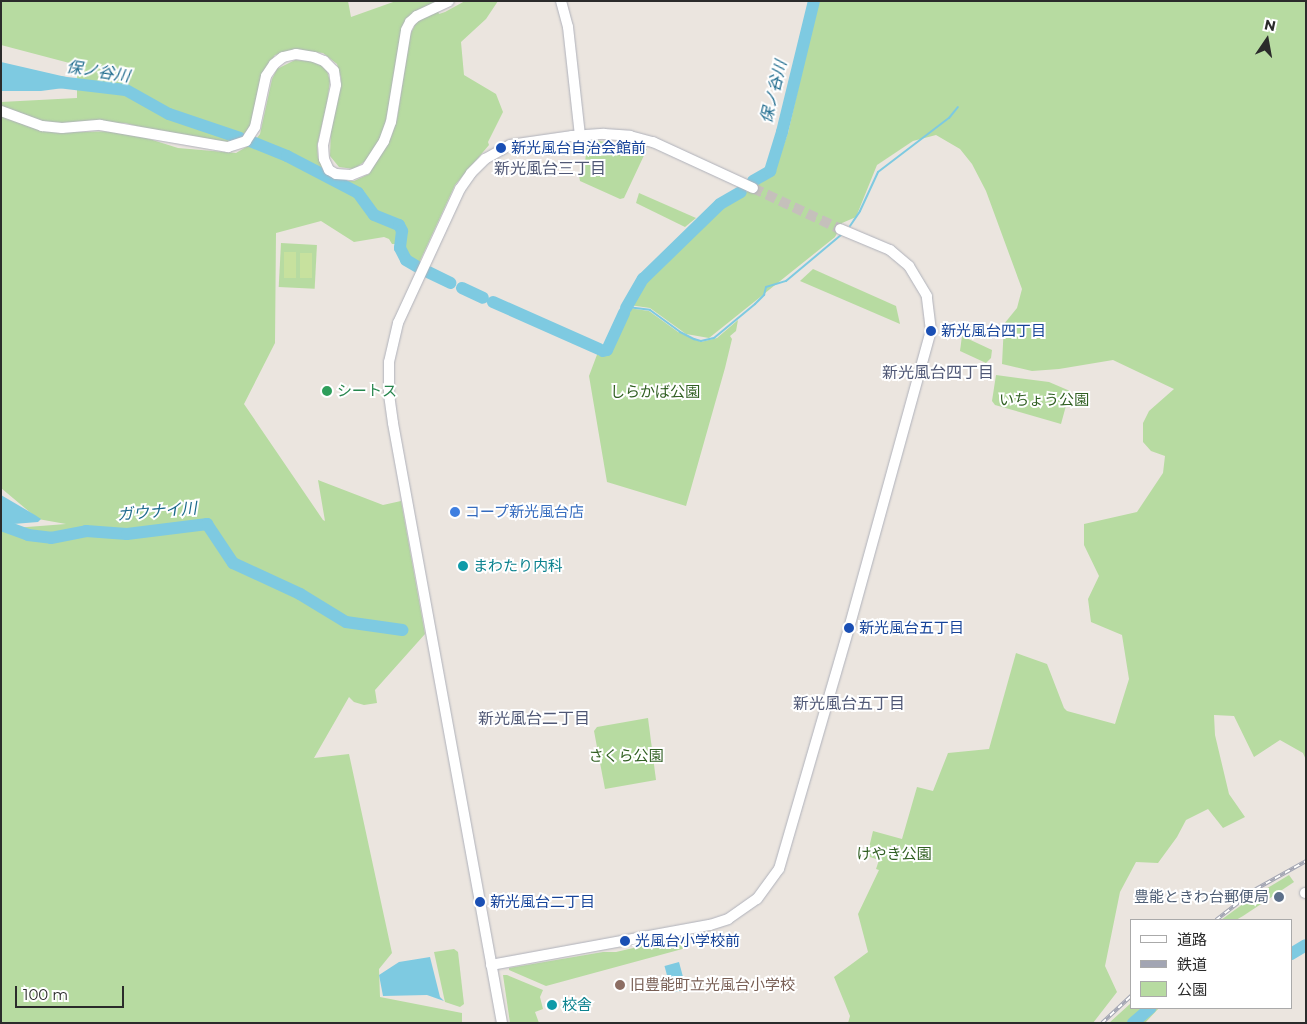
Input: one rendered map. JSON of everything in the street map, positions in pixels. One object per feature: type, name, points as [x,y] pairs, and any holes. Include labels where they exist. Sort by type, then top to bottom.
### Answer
[{"type":"street","points":[[1,111],[42,126],[62,128],[100,125],[228,147],[246,142],[255,127],[266,76],[274,64],[283,57],[296,54],[314,57],[324,61],[334,71],[336,85],[323,146],[324,159],[329,170],[344,176],[351,175],[366,169],[384,141],[391,122],[406,30],[410,22],[416,16],[449,1]]},
{"type":"street","points":[[561,1],[568,27],[580,136]]},
{"type":"street","points":[[502,1023],[393,423],[389,362],[398,323],[445,219],[470,173],[484,159],[510,145],[604,134],[630,136],[653,142],[753,188]]},
{"type":"street","points":[[491,964],[710,925],[728,919],[757,899],[779,869],[849,628],[931,332],[927,296],[909,266],[890,250],[840,229]]},
{"type":"green space","points":[[1,1],[348,1],[351,17],[396,1],[439,1],[405,19],[406,22],[383,134],[368,159],[354,169],[339,167],[330,156],[331,126],[341,78],[337,64],[323,53],[297,50],[275,55],[261,76],[251,126],[239,139],[227,142],[178,137],[125,123],[73,124],[74,132],[124,131],[178,148],[236,153],[253,143],[260,134],[272,79],[277,69],[295,60],[320,63],[327,71],[330,81],[317,146],[318,158],[330,176],[345,181],[354,181],[369,174],[391,137],[397,119],[410,35],[416,23],[421,18],[438,11],[439,14],[445,12],[465,1],[498,1],[486,19],[461,42],[464,75],[496,94],[503,112],[488,142],[489,145],[455,185],[419,263],[406,254],[403,246],[405,235],[402,227],[399,227],[401,233],[399,244],[392,244],[389,239],[384,237],[354,242],[321,221],[276,233],[275,343],[244,404],[323,520],[325,521],[318,480],[383,505],[401,501],[425,634],[375,690],[377,703],[364,705],[354,702],[349,697],[314,758],[349,754],[392,953],[379,969],[380,997],[462,1013],[462,1023],[1,1023],[1,529],[66,524],[38,519],[1,488],[1,102],[77,98],[77,65],[1,45]]},
{"type":"green space","name":"けやき公園","points":[[818,1],[1306,1],[1306,760],[1303,753],[1280,740],[1254,757],[1234,716],[1214,715],[1215,735],[1229,794],[1245,817],[1223,828],[1208,809],[1186,820],[1177,837],[1158,863],[1136,862],[1120,892],[1105,966],[1117,992],[1093,1023],[848,1023],[850,1016],[834,977],[868,952],[858,914],[879,870],[876,869],[879,860],[867,856],[873,831],[902,839],[917,787],[933,791],[948,753],[989,749],[1016,653],[1047,664],[1064,708],[1067,711],[1115,724],[1129,679],[1122,635],[1091,622],[1088,599],[1099,576],[1084,545],[1084,524],[1137,512],[1163,473],[1165,456],[1151,451],[1143,442],[1143,423],[1149,411],[1174,389],[1113,360],[1059,369],[1032,371],[1002,364],[1004,324],[1017,308],[1022,289],[986,191],[972,164],[960,149],[936,135],[913,141],[877,165],[856,217],[842,223],[835,237],[709,338],[686,334],[650,308],[629,305],[643,281],[720,209],[773,175],[788,133]]},
{"type":"green space","points":[[599,141],[647,149],[624,198],[620,199],[580,181],[579,176],[585,162],[587,146],[591,142]]},
{"type":"green space","points":[[639,193],[696,218],[685,227],[636,203]]},
{"type":"green space","points":[[281,243],[317,245],[315,289],[279,287]]},
{"type":"green space","points":[[284,252],[296,252],[296,278],[284,278]]},
{"type":"green space","points":[[300,253],[312,253],[312,278],[300,278]]},
{"type":"green space","points":[[813,269],[896,306],[900,324],[800,281]]},
{"type":"green space","name":"しらかば公園","points":[[628,308],[649,311],[678,332],[701,342],[717,338],[738,320],[736,331],[730,336],[732,339],[725,368],[686,506],[607,482],[589,376],[598,352],[608,352]]},
{"type":"green space","points":[[962,336],[992,350],[991,358],[986,363],[960,351]]},
{"type":"green space","name":"いちょう公園","points":[[996,375],[1049,382],[1070,391],[1061,424],[995,405],[992,401]]},
{"type":"green space","name":"さくら公園","points":[[648,718],[656,780],[605,789],[594,731],[597,727]]},
{"type":"green space","points":[[1289,875],[1294,882],[1238,919],[1222,919],[1254,896]]},
{"type":"green space","points":[[681,937],[685,940],[686,948],[546,986],[509,970],[509,968],[603,952],[616,952]]},
{"type":"green space","points":[[454,949],[458,952],[464,1004],[460,1007],[445,1002],[434,952]]},
{"type":"green space","points":[[503,975],[543,990],[540,997],[543,1009],[535,1012],[539,1023],[510,1023]]},
{"type":"green space","points":[[1130,1004],[1130,1009],[1158,1009],[1145,1023],[1109,1023]]},
{"type":"water","points":[[1,62],[66,77],[75,85],[41,91],[1,91]]},
{"type":"water","points":[[1,495],[41,519],[38,522],[1,525]]},
{"type":"water","points":[[430,957],[440,997],[444,1001],[427,995],[383,996],[379,975],[399,962]]},
{"type":"water","points":[[679,962],[686,989],[672,993],[665,966]]},
{"type":"waterway","name":"保ノ谷川","points":[[753,181],[770,171],[782,132],[814,1]]},
{"type":"waterway","name":"保ノ谷川","points":[[58,82],[126,90],[169,114],[240,138]]},
{"type":"waterway","points":[[850,226],[860,211],[878,172],[949,118],[958,107]]},
{"type":"waterway","name":"保ノ谷川","points":[[250,141],[287,156],[358,193],[374,215],[399,225],[402,231],[400,248],[406,260],[416,266]]},
{"type":"waterway","name":"保ノ谷川","points":[[626,308],[643,279],[720,204],[741,192]]},
{"type":"waterway","points":[[627,307],[650,310],[680,332],[694,339],[701,341],[714,338],[755,304],[764,295],[766,287],[786,281],[841,235]]},
{"type":"waterway","name":"保ノ谷川","points":[[428,272],[451,283]]},
{"type":"waterway","name":"保ノ谷川","points":[[462,288],[483,298]]},
{"type":"waterway","name":"保ノ谷川","points":[[493,302],[599,349]]},
{"type":"waterway","name":"保ノ谷川","points":[[603,351],[607,350],[624,313]]},
{"type":"waterway","name":"ガウナイ川","points":[[1,525],[28,535],[51,538],[86,531],[127,534],[207,524],[233,563],[300,594],[346,622],[402,630]]},
{"type":"waterway","points":[[1292,953],[1306,945]]},
{"type":"waterway","points":[[1133,1023],[1149,1009]]},
{"type":"tunnel","points":[[753,188],[840,229]]},
{"type":"railway","points":[[1217,919],[1256,889],[1306,861]]},
{"type":"railway","points":[[1102,1023],[1130,997]]},
{"type":"place","name":"新光風台自治会館前","points":[[501,148]]},
{"type":"place","name":"新光風台四丁目","points":[[931,331]]},
{"type":"place","name":"シートス","points":[[327,391]]},
{"type":"place","name":"コープ新光風台店","points":[[455,512]]},
{"type":"place","name":"まわたり内科","points":[[463,566]]},
{"type":"place","name":"新光風台五丁目","points":[[849,628]]},
{"type":"place","name":"豊能ときわ台郵便局","points":[[1279,897]]},
{"type":"place","name":"新光風台二丁目","points":[[480,902]]},
{"type":"place","name":"光風台小学校前","points":[[625,941]]},
{"type":"place","name":"旧豊能町立光風台小学校","points":[[620,985]]},
{"type":"place","name":"校舎","points":[[552,1005]]},
{"type":"district","name":"新光風台三丁目","points":[[550,169]]},
{"type":"district","name":"新光風台四丁目","points":[[938,373]]},
{"type":"district","name":"新光風台五丁目","points":[[849,704]]},
{"type":"district","name":"新光風台二丁目","points":[[534,719]]}]
